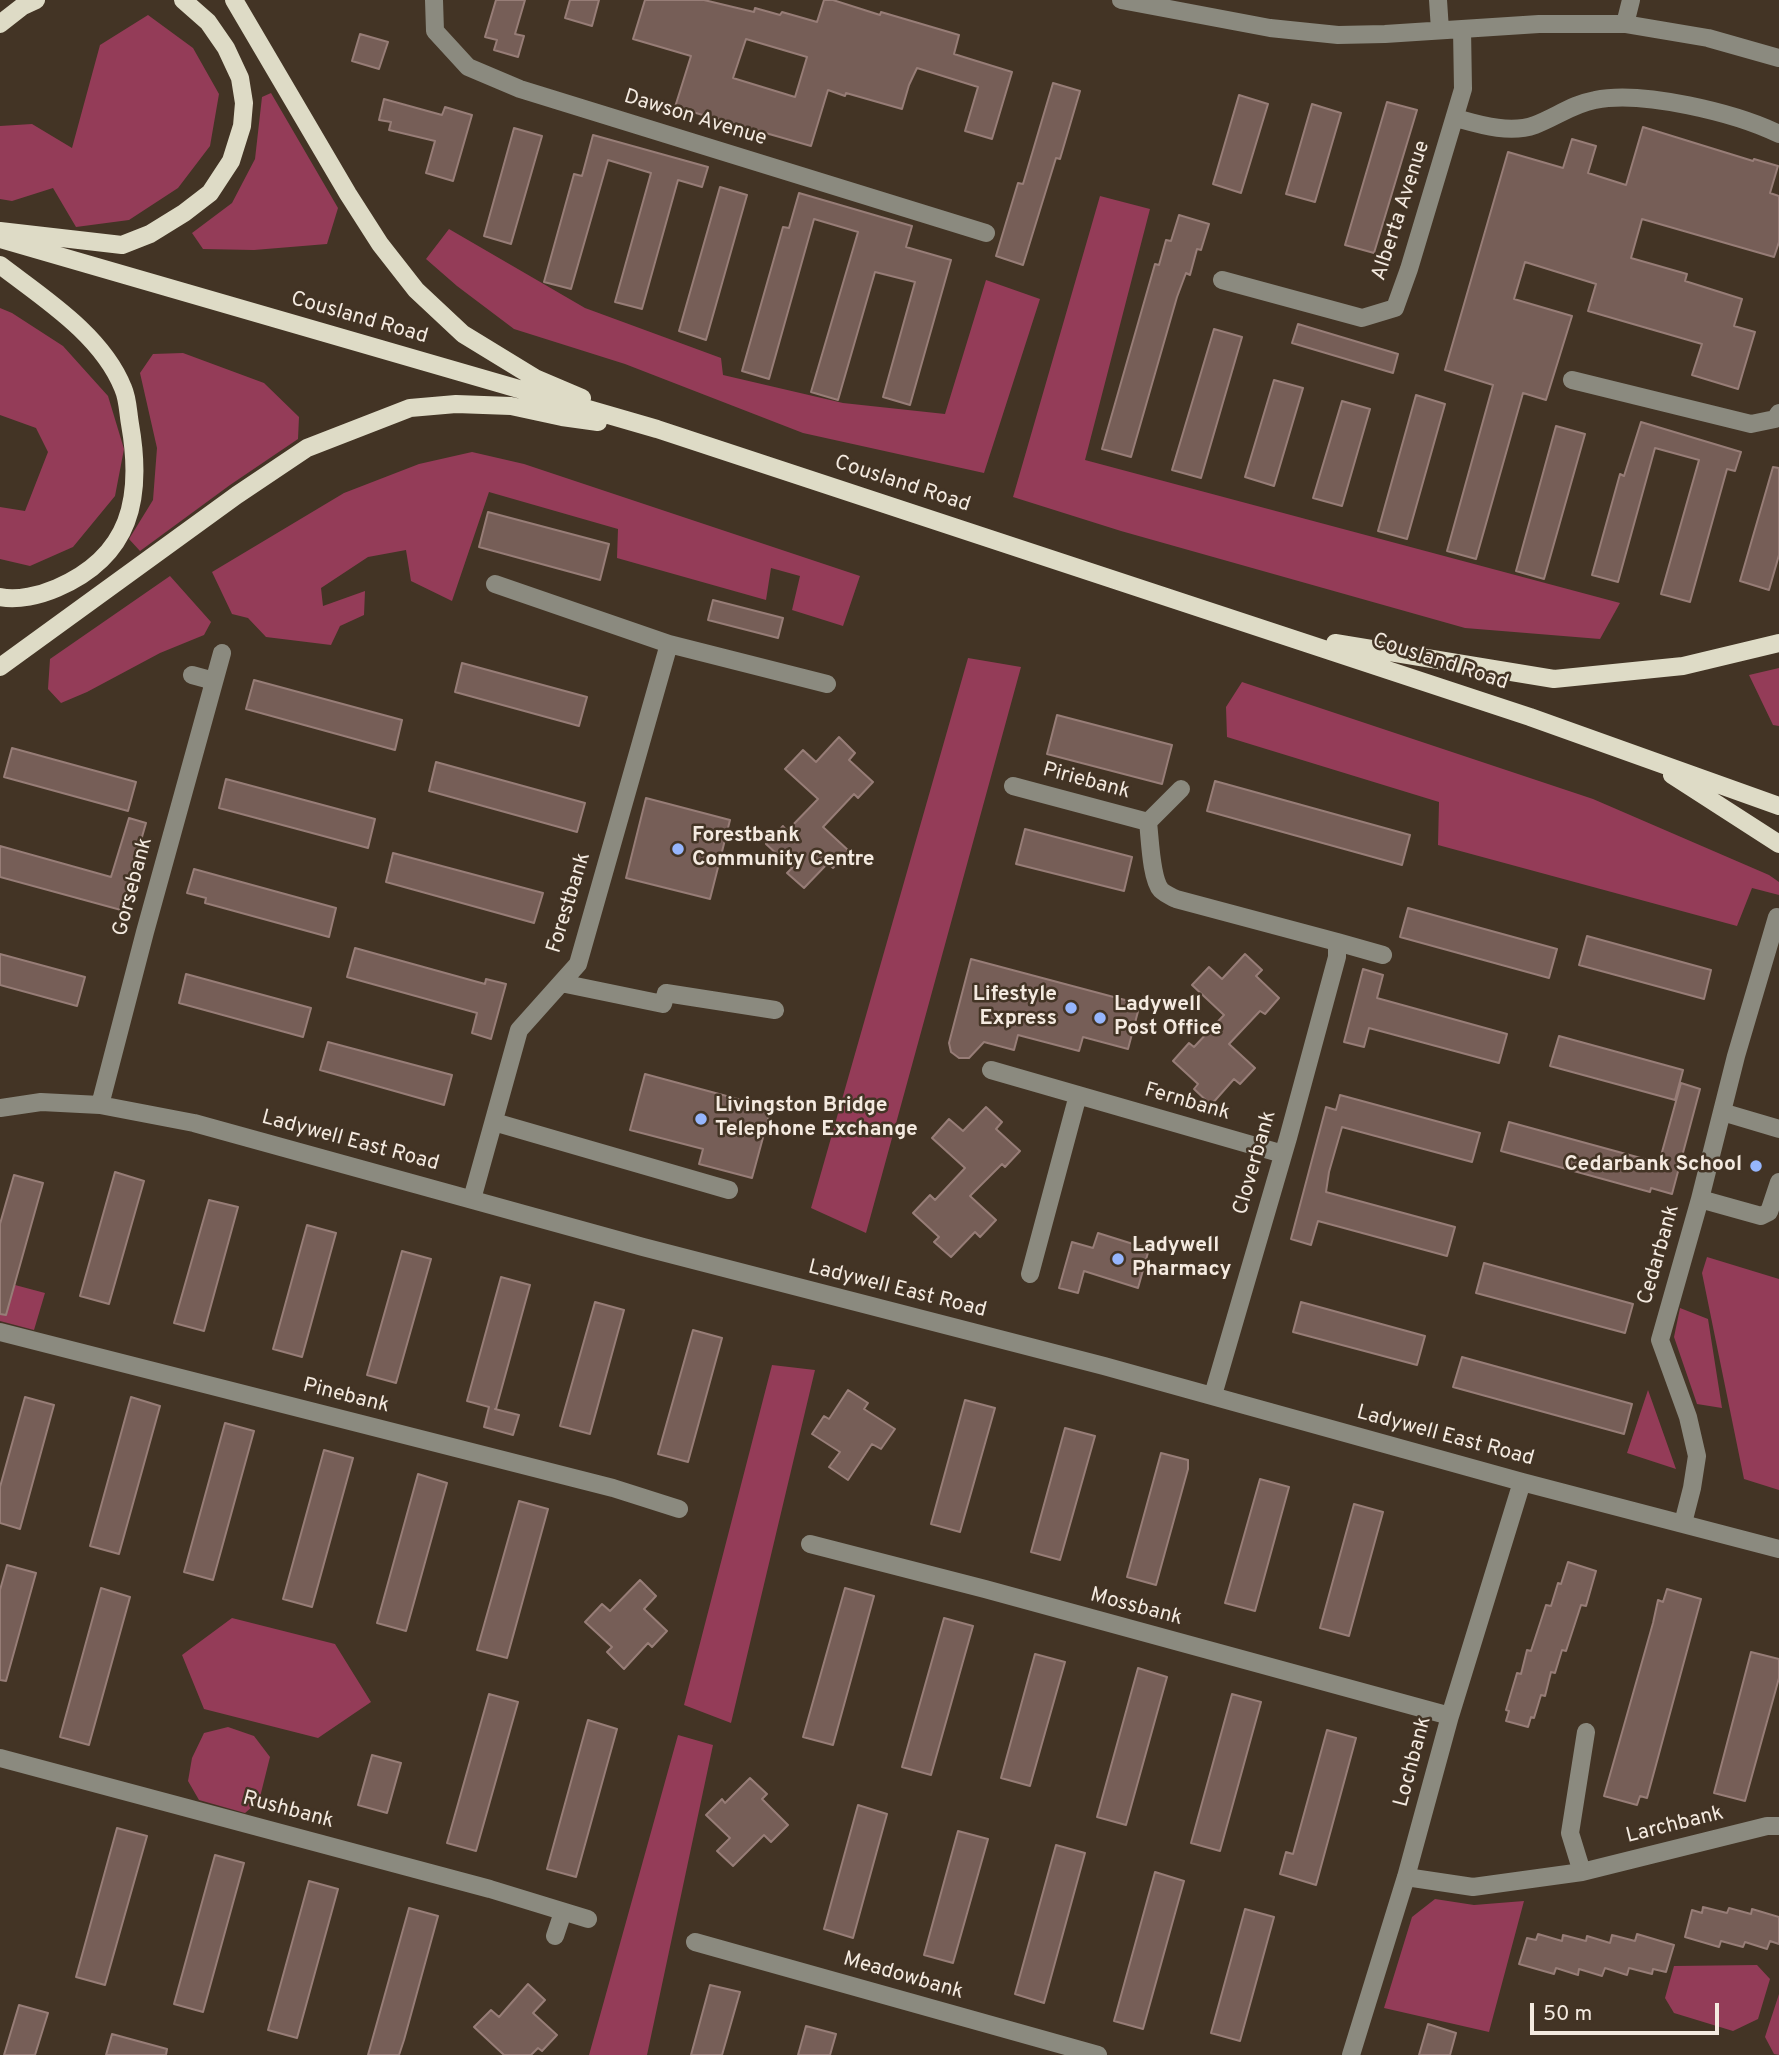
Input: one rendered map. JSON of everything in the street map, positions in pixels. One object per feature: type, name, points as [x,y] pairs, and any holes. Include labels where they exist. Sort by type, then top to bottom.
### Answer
[{"type":"main road","points":[[0,23],[36,0]]},
{"type":"main road","points":[[0,231],[122,245],[150,234],[210,193],[231,161],[242,127],[244,103],[240,78],[226,48],[208,22],[183,0]]},
{"type":"main road","points":[[234,0],[354,204],[380,244],[416,290],[463,334],[535,378],[657,429]]},
{"type":"main road","name":"Cousland Road","points":[[0,239],[657,429],[1530,717],[1779,806]]},
{"type":"main road","points":[[0,265],[95,342],[114,369],[124,390],[133,440],[135,488],[131,512],[117,541],[98,564],[52,590],[30,596],[0,597]]},
{"type":"main road","points":[[0,667],[237,495],[307,448],[410,408],[456,404],[511,406],[562,417],[657,429]]},
{"type":"main road","points":[[1279,634],[1555,679],[1683,666],[1779,643]]},
{"type":"main road","points":[[1648,760],[1779,845]]},
{"type":"street","name":"Dawson Avenue","points":[[434,0],[435,31],[468,67],[520,89],[986,233]]},
{"type":"street","points":[[1121,0],[1270,28],[1338,35],[1539,24],[1625,24],[1708,38],[1779,58]]},
{"type":"street","points":[[1437,0],[1440,30]]},
{"type":"street","points":[[1625,24],[1631,0]]},
{"type":"street","name":"Alberta Avenue","points":[[1222,280],[1362,318],[1395,308],[1463,89],[1462,29]]},
{"type":"street","points":[[1456,118],[1512,129],[1534,125],[1567,109],[1596,100],[1626,98],[1716,112],[1756,123],[1779,134]]},
{"type":"street","points":[[1572,380],[1751,424],[1774,419],[1779,413]]},
{"type":"street","points":[[495,584],[669,644],[827,684]]},
{"type":"street","name":"Forestbank","points":[[472,1199],[519,1030],[579,964],[669,644]]},
{"type":"street","name":"Gorsebank","points":[[100,1105],[141,944],[222,653]]},
{"type":"street","points":[[192,675],[214,681]]},
{"type":"street","name":"Piriebank","points":[[1013,786],[1148,822]]},
{"type":"street","name":"Piriebank","points":[[1148,822],[1181,789]]},
{"type":"street","name":"Piriebank","points":[[1148,822],[1158,888],[1165,894],[1175,899],[1337,942]]},
{"type":"street","name":"Cedarbank","points":[[1683,1523],[1697,1456],[1688,1417],[1660,1340],[1700,1199],[1736,1055],[1777,917]]},
{"type":"street","points":[[1337,942],[1383,954]]},
{"type":"street","name":"Cloverbank","points":[[1213,1395],[1337,957],[1337,942]]},
{"type":"street","points":[[562,982],[663,1004],[666,993],[775,1010]]},
{"type":"street","name":"Fernbank","points":[[991,1070],[1283,1154]]},
{"type":"street","points":[[1030,1274],[1078,1095]]},
{"type":"street","name":"Ladywell East Road","points":[[0,1108],[41,1102],[100,1105],[194,1123],[643,1247],[1213,1395],[1522,1482],[1779,1549]]},
{"type":"street","points":[[1722,1112],[1779,1129]]},
{"type":"street","points":[[494,1122],[729,1190]]},
{"type":"street","points":[[1700,1199],[1761,1216],[1769,1212],[1779,1182]]},
{"type":"street","name":"Pinebank","points":[[0,1332],[613,1488],[679,1509]]},
{"type":"street","name":"Lochbank","points":[[1351,2055],[1522,1482]]},
{"type":"street","name":"Mossbank","points":[[810,1544],[1450,1716]]},
{"type":"street","points":[[1582,1872],[1570,1833],[1586,1732]]},
{"type":"street","name":"Rushbank","points":[[0,1758],[490,1889],[588,1919]]},
{"type":"street","name":"Larchbank","points":[[1406,1877],[1473,1887],[1582,1872],[1768,1826],[1779,1826]]},
{"type":"street","points":[[555,1936],[563,1912]]},
{"type":"street","name":"Meadowbank","points":[[695,1942],[1098,2055]]},
{"type":"shaded area","points":[[148,15],[193,48],[219,94],[210,146],[178,188],[129,220],[76,227],[53,188],[12,201],[0,199],[0,126],[32,124],[72,148],[100,45]]},
{"type":"shaded area","points":[[271,93],[338,208],[327,244],[254,250],[203,249],[192,233],[232,203],[255,159],[262,97]]},
{"type":"shaded area","points":[[1100,196],[1150,209],[1085,460],[1620,603],[1600,639],[1465,628],[1121,531],[1013,497]]},
{"type":"shaded area","points":[[449,229],[585,308],[721,358],[723,375],[843,403],[945,414],[986,280],[1040,299],[984,473],[803,433],[625,364],[514,329],[426,259]]},
{"type":"shaded area","points":[[0,308],[63,346],[108,396],[124,449],[115,496],[73,547],[30,566],[0,559],[0,507],[25,511],[48,452],[36,428],[0,415]]},
{"type":"shaded area","points":[[183,353],[264,383],[299,417],[298,439],[140,551],[129,539],[153,500],[157,448],[140,373],[153,354]]},
{"type":"shaded area","points":[[472,452],[524,464],[860,576],[843,626],[792,610],[800,576],[771,568],[766,600],[617,558],[618,529],[489,492],[452,601],[411,581],[406,550],[368,557],[321,588],[323,606],[365,591],[364,615],[340,626],[331,645],[266,637],[248,618],[232,614],[212,572],[344,493],[419,464]]},
{"type":"shaded area","points":[[170,576],[211,622],[204,635],[160,653],[61,703],[48,689],[50,659]]},
{"type":"shaded area","points":[[968,658],[1021,667],[866,1233],[811,1208]]},
{"type":"shaded area","points":[[1779,668],[1779,726],[1773,725],[1749,675]]},
{"type":"shaded area","points":[[1242,682],[1593,799],[1769,875],[1779,882],[1779,895],[1752,888],[1737,926],[1438,845],[1439,802],[1227,737],[1226,707]]},
{"type":"shaded area","points":[[1707,1257],[1779,1279],[1779,1490],[1744,1479],[1702,1273]]},
{"type":"shaded area","points":[[0,1281],[45,1293],[34,1330],[0,1321]]},
{"type":"shaded area","points":[[1680,1308],[1708,1319],[1722,1408],[1697,1404],[1674,1337]]},
{"type":"shaded area","points":[[772,1365],[815,1370],[731,1723],[684,1705]]},
{"type":"shaded area","points":[[1648,1390],[1676,1469],[1627,1453]]},
{"type":"shaded area","points":[[232,1618],[335,1644],[371,1702],[318,1738],[204,1709],[182,1655]]},
{"type":"shaded area","points":[[228,1727],[254,1736],[270,1757],[259,1801],[245,1813],[199,1800],[188,1781],[192,1758],[204,1733]]},
{"type":"shaded area","points":[[678,1735],[713,1745],[647,2055],[589,2055]]},
{"type":"shaded area","points":[[1435,1899],[1474,1905],[1524,1901],[1489,2032],[1384,2008],[1412,1917]]},
{"type":"shaded area","points":[[1757,1965],[1770,1979],[1758,2019],[1733,2031],[1674,2013],[1665,1998],[1674,1966]]},
{"type":"shaded area","points":[[1779,1994],[1779,2055],[1774,2054],[1765,2037]]},
{"type":"building","points":[[496,0],[525,0],[515,34],[524,36],[518,57],[494,50],[497,40],[485,37]]},
{"type":"building","points":[[570,0],[599,0],[592,26],[565,18]]},
{"type":"building","points":[[645,0],[704,0],[754,12],[755,8],[780,15],[782,12],[817,22],[824,0],[833,0],[959,35],[954,54],[1012,72],[992,139],[965,131],[978,87],[917,68],[902,109],[828,90],[811,146],[675,107],[691,56],[633,39]],"holes":[[[746,39],[807,57],[795,97],[733,78]]]},
{"type":"building","points":[[360,34],[388,42],[379,69],[352,61]]},
{"type":"building","points":[[1053,83],[1080,91],[1060,159],[1056,158],[1023,265],[996,256],[1018,183],[1023,184]]},
{"type":"building","points":[[1239,95],[1268,104],[1241,193],[1213,184]]},
{"type":"building","points":[[384,99],[442,115],[445,107],[472,115],[453,181],[426,173],[435,141],[389,130],[391,122],[379,120]]},
{"type":"building","points":[[1387,102],[1417,110],[1374,253],[1345,245]]},
{"type":"building","points":[[1312,104],[1341,113],[1315,202],[1286,194]]},
{"type":"building","points":[[1643,127],[1753,161],[1754,159],[1778,166],[1770,193],[1779,196],[1779,242],[1774,257],[1642,219],[1631,258],[1687,274],[1685,281],[1742,299],[1734,326],[1755,332],[1738,389],[1692,375],[1702,344],[1588,311],[1596,284],[1525,262],[1514,299],[1572,316],[1546,400],[1523,393],[1476,559],[1447,551],[1493,385],[1445,370],[1508,152],[1563,168],[1572,139],[1596,146],[1588,173],[1626,185]]},
{"type":"building","points":[[514,128],[542,136],[511,244],[484,236]]},
{"type":"building","points":[[593,135],[708,167],[702,187],[678,180],[642,309],[615,302],[651,173],[608,160],[571,289],[544,282],[574,174],[582,176]]},
{"type":"building","points":[[720,187],[747,195],[706,340],[679,331]]},
{"type":"building","points":[[799,193],[912,226],[906,247],[951,260],[910,405],[883,397],[915,282],[875,272],[838,400],[811,392],[858,232],[814,219],[769,379],[742,371],[783,227],[789,228]]},
{"type":"building","points":[[1179,215],[1209,224],[1201,250],[1197,249],[1190,275],[1186,273],[1177,297],[1131,457],[1102,449],[1155,264],[1159,265],[1166,240],[1171,241]]},
{"type":"building","points":[[1298,324],[1398,354],[1393,373],[1292,343]]},
{"type":"building","points":[[1214,329],[1242,337],[1201,478],[1172,470]]},
{"type":"building","points":[[1274,380],[1303,388],[1274,486],[1245,477]]},
{"type":"building","points":[[1416,395],[1445,404],[1407,539],[1378,531]]},
{"type":"building","points":[[1342,401],[1370,409],[1342,506],[1313,498]]},
{"type":"building","points":[[1641,422],[1741,452],[1735,471],[1727,469],[1690,602],[1661,594],[1699,460],[1655,448],[1618,582],[1592,575],[1620,474],[1624,476]]},
{"type":"building","points":[[1556,426],[1585,434],[1544,579],[1516,571]]},
{"type":"building","points":[[1773,467],[1779,468],[1779,555],[1769,590],[1740,581]]},
{"type":"building","points":[[488,512],[609,544],[600,580],[479,547]]},
{"type":"building","points":[[713,600],[783,618],[778,638],[708,620]]},
{"type":"building","points":[[462,663],[587,697],[579,726],[455,692]]},
{"type":"building","points":[[254,680],[402,720],[395,750],[246,709]]},
{"type":"building","points":[[1057,715],[1172,745],[1162,784],[1047,754]]},
{"type":"building","points":[[839,737],[855,753],[849,760],[873,782],[858,798],[854,794],[823,827],[849,851],[833,868],[828,863],[804,888],[787,873],[792,868],[766,844],[783,826],[787,831],[818,799],[785,769],[803,750],[816,762]]},
{"type":"building","points":[[12,748],[136,782],[128,811],[4,777]]},
{"type":"building","points":[[436,762],[585,803],[577,832],[429,791]]},
{"type":"building","points":[[226,779],[375,819],[368,848],[219,808]]},
{"type":"building","points":[[1215,781],[1410,835],[1402,865],[1207,811]]},
{"type":"building","name":"Forestbank Community Centre","points":[[646,798],[730,820],[710,899],[626,878]]},
{"type":"building","points":[[129,818],[146,823],[121,910],[0,877],[0,846],[111,877]]},
{"type":"building","points":[[1025,829],[1132,857],[1124,891],[1016,864]]},
{"type":"building","points":[[393,853],[543,893],[534,923],[386,882]]},
{"type":"building","points":[[194,869],[336,908],[329,937],[205,903],[206,898],[187,893]]},
{"type":"building","points":[[1408,908],[1557,949],[1549,978],[1400,937]]},
{"type":"building","points":[[1587,936],[1711,970],[1704,999],[1579,965]]},
{"type":"building","points":[[355,948],[485,984],[486,979],[506,984],[491,1039],[472,1033],[477,1013],[347,977]]},
{"type":"building","points":[[0,954],[85,977],[77,1006],[0,985]]},
{"type":"building","points":[[1245,954],[1262,970],[1256,976],[1279,998],[1265,1014],[1260,1011],[1229,1044],[1255,1068],[1240,1084],[1234,1079],[1211,1105],[1194,1089],[1198,1084],[1173,1061],[1189,1043],[1194,1047],[1224,1015],[1192,985],[1209,967],[1222,979]]},
{"type":"building","points":[[971,959],[1140,1004],[1128,1049],[1083,1037],[1079,1051],[1018,1035],[1014,1050],[984,1042],[969,1058],[959,1058],[951,1052],[949,1043]]},
{"type":"building","points":[[1363,969],[1383,975],[1377,998],[1507,1034],[1499,1063],[1369,1028],[1364,1047],[1344,1042]]},
{"type":"building","points":[[186,974],[311,1008],[303,1037],[179,1003]]},
{"type":"building","points":[[1559,1036],[1683,1070],[1675,1100],[1550,1066]]},
{"type":"building","points":[[328,1042],[452,1075],[444,1105],[320,1070]]},
{"type":"building","name":"Livingston Bridge Telephone Exchange","points":[[645,1074],[771,1108],[752,1178],[699,1164],[703,1149],[630,1130]]},
{"type":"building","points":[[1681,1083],[1700,1089],[1672,1194],[1651,1188],[1650,1192],[1501,1151],[1509,1122],[1659,1163]]},
{"type":"building","points":[[1340,1095],[1480,1133],[1472,1162],[1342,1127],[1329,1172],[1326,1192],[1455,1227],[1447,1256],[1318,1221],[1311,1245],[1291,1239],[1326,1107],[1336,1110]]},
{"type":"building","points":[[986,1107],[1002,1122],[996,1129],[1020,1151],[1005,1167],[1002,1164],[970,1196],[996,1220],[980,1237],[975,1232],[951,1257],[934,1242],[939,1237],[913,1213],[930,1195],[935,1200],[965,1168],[932,1138],[949,1119],[963,1131]]},
{"type":"building","points":[[115,1172],[144,1181],[109,1304],[80,1296]]},
{"type":"building","points":[[14,1175],[43,1183],[6,1315],[0,1314],[0,1224]]},
{"type":"building","points":[[209,1200],[238,1207],[204,1331],[174,1323]]},
{"type":"building","points":[[307,1225],[336,1233],[302,1357],[273,1349]]},
{"type":"building","name":"Ladywell Pharmacy","points":[[1098,1233],[1149,1249],[1138,1288],[1084,1271],[1078,1293],[1059,1288],[1072,1242],[1093,1248]]},
{"type":"building","points":[[402,1251],[431,1259],[396,1383],[367,1375]]},
{"type":"building","points":[[1484,1263],[1633,1304],[1625,1333],[1476,1293]]},
{"type":"building","points":[[501,1277],[530,1285],[495,1409],[519,1415],[513,1435],[484,1427],[489,1407],[467,1401]]},
{"type":"building","points":[[595,1302],[624,1310],[590,1434],[560,1426]]},
{"type":"building","points":[[1301,1302],[1425,1336],[1417,1365],[1293,1332]]},
{"type":"building","points":[[693,1330],[722,1338],[688,1462],[658,1454]]},
{"type":"building","points":[[1462,1357],[1632,1404],[1624,1434],[1453,1387]]},
{"type":"building","points":[[848,1390],[868,1403],[864,1409],[895,1429],[881,1449],[872,1444],[848,1480],[829,1467],[840,1452],[812,1434],[824,1416],[829,1419]]},
{"type":"building","points":[[25,1397],[54,1405],[20,1529],[0,1523],[0,1487]]},
{"type":"building","points":[[131,1397],[160,1406],[119,1554],[90,1546]]},
{"type":"building","points":[[965,1400],[995,1408],[960,1532],[931,1524]]},
{"type":"building","points":[[225,1423],[254,1431],[213,1580],[184,1572]]},
{"type":"building","points":[[1065,1428],[1095,1436],[1060,1560],[1031,1552]]},
{"type":"building","points":[[324,1450],[353,1458],[312,1607],[283,1599]]},
{"type":"building","points":[[1161,1453],[1188,1460],[1188,1469],[1156,1585],[1127,1577]]},
{"type":"building","points":[[418,1474],[447,1483],[406,1631],[377,1623]]},
{"type":"building","points":[[1260,1479],[1289,1487],[1255,1611],[1225,1603]]},
{"type":"building","points":[[519,1501],[548,1509],[507,1658],[477,1650]]},
{"type":"building","points":[[1354,1504],[1383,1512],[1349,1636],[1320,1628]]},
{"type":"building","points":[[1568,1562],[1596,1571],[1586,1606],[1581,1605],[1566,1651],[1562,1650],[1555,1673],[1551,1672],[1545,1696],[1541,1695],[1534,1718],[1531,1717],[1528,1727],[1506,1721],[1509,1711],[1506,1710],[1517,1673],[1521,1674],[1527,1650],[1531,1651],[1546,1605],[1551,1606]]},
{"type":"building","points":[[7,1565],[36,1573],[6,1681],[0,1680],[0,1590]]},
{"type":"building","points":[[640,1580],[656,1596],[644,1609],[667,1631],[652,1647],[648,1643],[624,1669],[607,1652],[612,1647],[585,1622],[602,1604],[610,1611]]},
{"type":"building","points":[[101,1588],[130,1597],[89,1745],[60,1737]]},
{"type":"building","points":[[845,1588],[874,1596],[833,1745],[803,1737]]},
{"type":"building","points":[[1667,1589],[1701,1599],[1647,1798],[1640,1796],[1637,1805],[1604,1796],[1658,1600],[1663,1602]]},
{"type":"building","points":[[944,1618],[973,1626],[931,1775],[902,1767]]},
{"type":"building","points":[[1751,1652],[1779,1659],[1779,1678],[1745,1801],[1714,1793]]},
{"type":"building","points":[[1035,1654],[1065,1662],[1030,1786],[1001,1778]]},
{"type":"building","points":[[1138,1668],[1167,1677],[1126,1825],[1097,1817]]},
{"type":"building","points":[[489,1694],[518,1702],[476,1851],[447,1843]]},
{"type":"building","points":[[1232,1694],[1261,1702],[1220,1851],[1191,1843]]},
{"type":"building","points":[[588,1720],[617,1729],[576,1877],[547,1869]]},
{"type":"building","points":[[1327,1730],[1356,1738],[1316,1885],[1280,1874],[1286,1852],[1293,1854]]},
{"type":"building","points":[[372,1755],[401,1763],[387,1813],[358,1805]]},
{"type":"building","points":[[750,1778],[767,1794],[762,1799],[788,1825],[771,1842],[764,1835],[733,1866],[717,1851],[730,1838],[706,1815],[722,1799],[725,1803]]},
{"type":"building","points":[[858,1805],[887,1814],[853,1938],[824,1929]]},
{"type":"building","points":[[117,1828],[147,1836],[105,1985],[76,1977]]},
{"type":"building","points":[[958,1831],[988,1839],[953,1963],[924,1955]]},
{"type":"building","points":[[1056,1845],[1085,1853],[1044,2003],[1015,1994]]},
{"type":"building","points":[[215,1855],[244,1863],[203,2012],[174,2004]]},
{"type":"building","points":[[1155,1872],[1184,1881],[1143,2029],[1114,2021]]},
{"type":"building","points":[[309,1881],[338,1889],[297,2038],[268,2030]]},
{"type":"building","points":[[1703,1907],[1727,1913],[1729,1908],[1751,1914],[1752,1909],[1779,1917],[1779,1944],[1770,1941],[1767,1949],[1745,1942],[1743,1947],[1721,1941],[1719,1947],[1685,1937],[1692,1910],[1702,1913]]},
{"type":"building","points":[[409,1908],[438,1916],[404,2040],[399,2055],[368,2055]]},
{"type":"building","points":[[1245,1909],[1274,1917],[1240,2041],[1211,2033]]},
{"type":"building","points":[[1538,1934],[1562,1941],[1563,1935],[1586,1941],[1587,1936],[1610,1943],[1612,1935],[1635,1941],[1637,1934],[1674,1945],[1666,1972],[1653,1969],[1652,1974],[1629,1968],[1627,1975],[1605,1968],[1602,1976],[1579,1969],[1578,1975],[1556,1968],[1554,1974],[1519,1964],[1527,1938],[1536,1940]]},
{"type":"building","points":[[528,1984],[545,2000],[533,2013],[557,2035],[542,2051],[538,2048],[531,2055],[504,2055],[474,2027],[491,2010],[499,2017]]},
{"type":"building","points":[[710,1985],[740,1992],[722,2055],[691,2055]]},
{"type":"building","points":[[19,2005],[48,2013],[35,2055],[4,2055]]},
{"type":"building","points":[[1428,2024],[1456,2033],[1450,2055],[1419,2055]]},
{"type":"building","points":[[806,2026],[836,2034],[830,2055],[798,2055]]},
{"type":"building","points":[[112,2034],[167,2049],[166,2055],[106,2055]]},
{"type":"place","name":"Forestbank Community Centre","points":[[678,849]]},
{"type":"place","name":"Lifestyle Express","points":[[1071,1008]]},
{"type":"place","name":"Ladywell Post Office","points":[[1100,1018]]},
{"type":"place","name":"Livingston Bridge Telephone Exchange","points":[[701,1119]]},
{"type":"place","name":"Cedarbank School","points":[[1756,1166]]},
{"type":"place","name":"Ladywell Pharmacy","points":[[1118,1259]]}]
